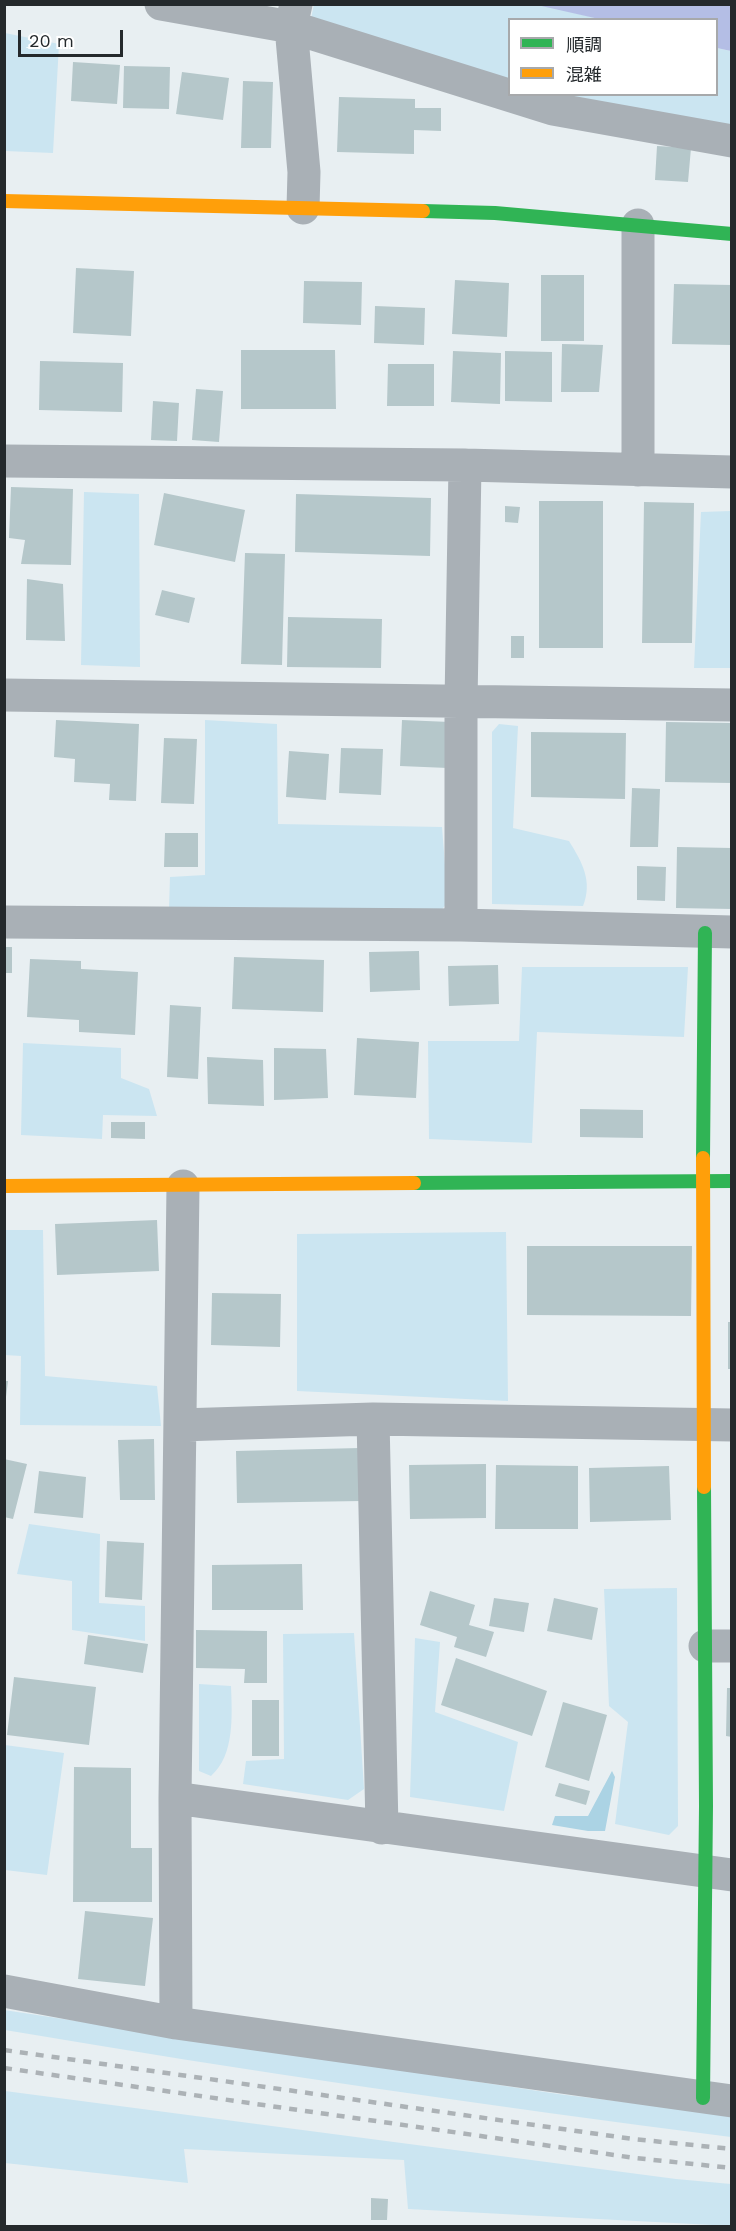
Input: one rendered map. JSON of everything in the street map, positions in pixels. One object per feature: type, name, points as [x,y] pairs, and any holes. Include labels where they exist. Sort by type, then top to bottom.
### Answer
[{"type":"street","points":[[161,4],[293,16],[508,93]]},
{"type":"street","points":[[293,16],[304,172],[303,208]]},
{"type":"street","points":[[517,96],[553,109],[732,141]]},
{"type":"street","points":[[4,201],[495,213],[732,234]]},
{"type":"street","points":[[638,225],[638,470]]},
{"type":"street","points":[[4,461],[465,465],[732,472]]},
{"type":"street","points":[[461,925],[461,703],[465,465]]},
{"type":"street","points":[[4,695],[732,705]]},
{"type":"street","points":[[4,922],[461,925],[718,932],[702,1181],[718,1425],[717,2099],[176,2023],[4,1991]]},
{"type":"street","points":[[4,1186],[732,1181]]},
{"type":"street","points":[[176,2023],[175,1798],[183,1186]]},
{"type":"street","points":[[180,1425],[374,1419],[718,1425]]},
{"type":"street","points":[[374,1419],[382,1828]]},
{"type":"street","points":[[175,1798],[719,1874]]},
{"type":"shaded area","points":[[314,4],[538,4],[596,18],[508,18],[508,85],[310,24]]},
{"type":"shaded area","points":[[537,5],[731,5],[731,51],[718,48],[718,18],[595,18]]},
{"type":"shaded area","points":[[5,33],[59,44],[53,153],[5,151]]},
{"type":"shaded area","points":[[718,48],[731,51],[731,137],[544,96],[718,96]]},
{"type":"shaded area","points":[[84,492],[139,494],[140,667],[81,665]]},
{"type":"shaded area","points":[[731,511],[731,668],[694,668],[701,512]]},
{"type":"shaded area","points":[[205,720],[277,724],[278,824],[442,827],[448,902],[439,913],[169,909],[170,877],[205,875]]},
{"type":"shaded area","points":[[499,724],[518,726],[513,828],[569,841],[585,872],[587,888],[583,906],[492,904],[492,732]]},
{"type":"shaded area","points":[[522,967],[688,967],[684,1037],[537,1032],[532,1143],[429,1139],[428,1041],[519,1041]]},
{"type":"shaded area","points":[[23,1043],[121,1048],[121,1078],[149,1089],[157,1116],[103,1115],[102,1139],[21,1135]]},
{"type":"shaded area","points":[[5,1230],[43,1230],[45,1376],[157,1386],[161,1426],[20,1425],[21,1356],[5,1355]]},
{"type":"shaded area","points":[[506,1232],[508,1401],[297,1391],[297,1234]]},
{"type":"shaded area","points":[[29,1524],[100,1534],[99,1603],[145,1606],[145,1641],[72,1630],[72,1581],[17,1574]]},
{"type":"shaded area","points":[[677,1588],[678,1826],[669,1835],[615,1824],[628,1722],[609,1706],[604,1589]]},
{"type":"shaded area","points":[[354,1633],[364,1789],[348,1800],[243,1784],[246,1761],[284,1759],[283,1634]]},
{"type":"shaded area","points":[[415,1638],[440,1642],[435,1712],[518,1742],[504,1811],[410,1797]]},
{"type":"shaded area","points":[[199,1684],[231,1686],[228,1746],[219,1767],[211,1776],[199,1771]]},
{"type":"shaded area","points":[[5,1745],[64,1753],[47,1875],[5,1870]]},
{"type":"shaded area","points":[[612,1771],[615,1777],[605,1831],[588,1831],[552,1825],[555,1816],[588,1816]]},
{"type":"shaded area","points":[[4,2010],[558,2094],[731,2115],[731,2137],[367,2087],[5,2030]]},
{"type":"shaded area","points":[[5,2091],[676,2179],[731,2184],[731,2226],[408,2209],[404,2160],[184,2149],[188,2183],[5,2163]]},
{"type":"building","points":[[73,62],[120,65],[117,104],[71,101]]},
{"type":"building","points":[[124,66],[170,67],[169,109],[123,108]]},
{"type":"building","points":[[182,72],[229,78],[223,120],[176,114]]},
{"type":"building","points":[[243,81],[273,82],[271,148],[241,148]]},
{"type":"building","points":[[339,97],[415,99],[415,108],[441,108],[441,131],[414,130],[414,154],[337,152]]},
{"type":"building","points":[[657,146],[691,148],[688,182],[655,180]]},
{"type":"building","points":[[76,268],[134,271],[131,336],[73,333]]},
{"type":"building","points":[[541,275],[584,275],[584,341],[541,341]]},
{"type":"building","points":[[455,280],[509,283],[507,337],[452,334]]},
{"type":"building","points":[[304,281],[362,282],[361,325],[303,323]]},
{"type":"building","points":[[674,284],[732,285],[732,345],[672,344]]},
{"type":"building","points":[[375,306],[425,308],[424,345],[374,343]]},
{"type":"building","points":[[562,344],[603,345],[599,392],[561,392]]},
{"type":"building","points":[[241,350],[335,350],[336,409],[241,409]]},
{"type":"building","points":[[453,351],[501,353],[500,404],[451,402]]},
{"type":"building","points":[[505,351],[552,352],[552,402],[505,401]]},
{"type":"building","points":[[40,361],[123,363],[122,412],[39,410]]},
{"type":"building","points":[[388,364],[434,364],[434,406],[387,406]]},
{"type":"building","points":[[196,389],[223,391],[219,442],[192,440]]},
{"type":"building","points":[[153,401],[179,403],[177,441],[151,440]]},
{"type":"building","points":[[11,487],[73,489],[71,565],[21,564],[25,540],[9,538]]},
{"type":"building","points":[[164,493],[245,510],[235,562],[154,545]]},
{"type":"building","points":[[296,494],[431,498],[430,556],[295,552]]},
{"type":"building","points":[[539,501],[603,501],[603,648],[539,648]]},
{"type":"building","points":[[644,502],[694,503],[692,643],[642,643]]},
{"type":"building","points":[[505,506],[520,507],[518,523],[505,522]]},
{"type":"building","points":[[245,553],[285,554],[282,665],[241,664]]},
{"type":"building","points":[[27,579],[63,584],[65,641],[26,640]]},
{"type":"building","points":[[162,590],[195,598],[189,623],[155,615]]},
{"type":"building","points":[[288,617],[382,619],[381,668],[287,667]]},
{"type":"building","points":[[511,636],[524,636],[524,658],[511,658]]},
{"type":"building","points":[[56,720],[139,724],[136,801],[109,800],[110,784],[74,782],[75,759],[54,757]]},
{"type":"building","points":[[402,720],[450,722],[448,768],[400,766]]},
{"type":"building","points":[[666,722],[732,723],[732,783],[665,782]]},
{"type":"building","points":[[531,732],[626,733],[625,799],[531,797]]},
{"type":"building","points":[[164,738],[197,739],[194,804],[161,803]]},
{"type":"building","points":[[341,748],[383,749],[381,795],[339,793]]},
{"type":"building","points":[[289,751],[329,754],[326,800],[286,797]]},
{"type":"building","points":[[632,788],[660,789],[658,847],[630,847]]},
{"type":"building","points":[[165,833],[198,833],[198,867],[164,867]]},
{"type":"building","points":[[677,847],[732,848],[732,909],[676,908]]},
{"type":"building","points":[[637,866],[666,867],[665,901],[637,900]]},
{"type":"building","points":[[4,947],[12,947],[12,973],[4,973]]},
{"type":"building","points":[[419,951],[420,990],[370,992],[369,952]]},
{"type":"building","points":[[234,957],[324,960],[323,1012],[232,1009]]},
{"type":"building","points":[[30,959],[81,961],[81,969],[138,972],[135,1035],[79,1032],[79,1020],[27,1017]]},
{"type":"building","points":[[498,965],[499,1004],[449,1006],[448,966]]},
{"type":"building","points":[[170,1005],[201,1007],[198,1079],[167,1077]]},
{"type":"building","points":[[357,1038],[419,1042],[416,1098],[354,1095]]},
{"type":"building","points":[[274,1048],[326,1049],[328,1098],[274,1100]]},
{"type":"building","points":[[207,1057],[263,1060],[264,1106],[208,1104]]},
{"type":"building","points":[[580,1109],[643,1110],[643,1138],[580,1137]]},
{"type":"building","points":[[111,1122],[145,1122],[145,1139],[111,1138]]},
{"type":"building","points":[[157,1220],[159,1271],[57,1275],[55,1224]]},
{"type":"building","points":[[527,1246],[692,1246],[691,1316],[527,1315]]},
{"type":"building","points":[[212,1293],[281,1294],[280,1347],[211,1345]]},
{"type":"building","points":[[728,1322],[732,1322],[732,1369],[728,1369]]},
{"type":"building","points":[[4,1381],[8,1381],[6,1397],[4,1396]]},
{"type":"building","points":[[154,1439],[155,1500],[120,1500],[118,1440]]},
{"type":"building","points":[[360,1448],[361,1501],[237,1503],[236,1451]]},
{"type":"building","points":[[4,1459],[27,1464],[13,1519],[4,1517]]},
{"type":"building","points":[[486,1464],[486,1518],[410,1519],[409,1465]]},
{"type":"building","points":[[496,1465],[578,1466],[578,1529],[495,1529]]},
{"type":"building","points":[[669,1466],[671,1520],[590,1522],[589,1468]]},
{"type":"building","points":[[39,1471],[86,1477],[83,1518],[34,1513]]},
{"type":"building","points":[[107,1541],[144,1543],[142,1600],[105,1597]]},
{"type":"building","points":[[302,1564],[303,1610],[212,1610],[212,1565]]},
{"type":"building","points":[[430,1591],[475,1605],[469,1625],[494,1632],[486,1657],[454,1647],[457,1637],[420,1625]]},
{"type":"building","points":[[494,1598],[529,1603],[524,1632],[489,1626]]},
{"type":"building","points":[[554,1598],[598,1608],[592,1640],[547,1631]]},
{"type":"building","points":[[196,1630],[267,1631],[267,1683],[244,1683],[245,1669],[196,1668]]},
{"type":"building","points":[[88,1635],[148,1644],[143,1673],[84,1664]]},
{"type":"building","points":[[456,1658],[547,1691],[532,1736],[441,1705]]},
{"type":"building","points":[[14,1677],[96,1687],[89,1745],[7,1735]]},
{"type":"building","points":[[727,1688],[732,1688],[732,1737],[726,1736]]},
{"type":"building","points":[[252,1700],[279,1700],[279,1756],[252,1756]]},
{"type":"building","points":[[563,1702],[607,1715],[589,1781],[545,1767]]},
{"type":"building","points":[[74,1767],[131,1768],[131,1848],[152,1848],[152,1902],[73,1902]]},
{"type":"building","points":[[559,1783],[590,1791],[586,1805],[555,1796]]},
{"type":"building","points":[[85,1911],[153,1918],[145,1986],[78,1979]]},
{"type":"building","points":[[371,2198],[388,2199],[387,2220],[371,2220]]},
{"type":"railway","points":[[4,2050],[633,2139],[732,2149]]},
{"type":"railway","points":[[4,2068],[635,2158],[732,2168]]},
{"type":"traffic: fast","points":[[423,211],[495,213],[732,234]]},
{"type":"traffic: fast","points":[[703,1158],[705,933]]},
{"type":"traffic: fast","points":[[414,1183],[732,1181]]},
{"type":"traffic: fast","points":[[703,2098],[706,1806],[704,1487]]},
{"type":"traffic: slow","points":[[4,201],[423,211]]},
{"type":"traffic: slow","points":[[703,1158],[704,1487]]},
{"type":"traffic: slow","points":[[4,1186],[414,1183]]}]
